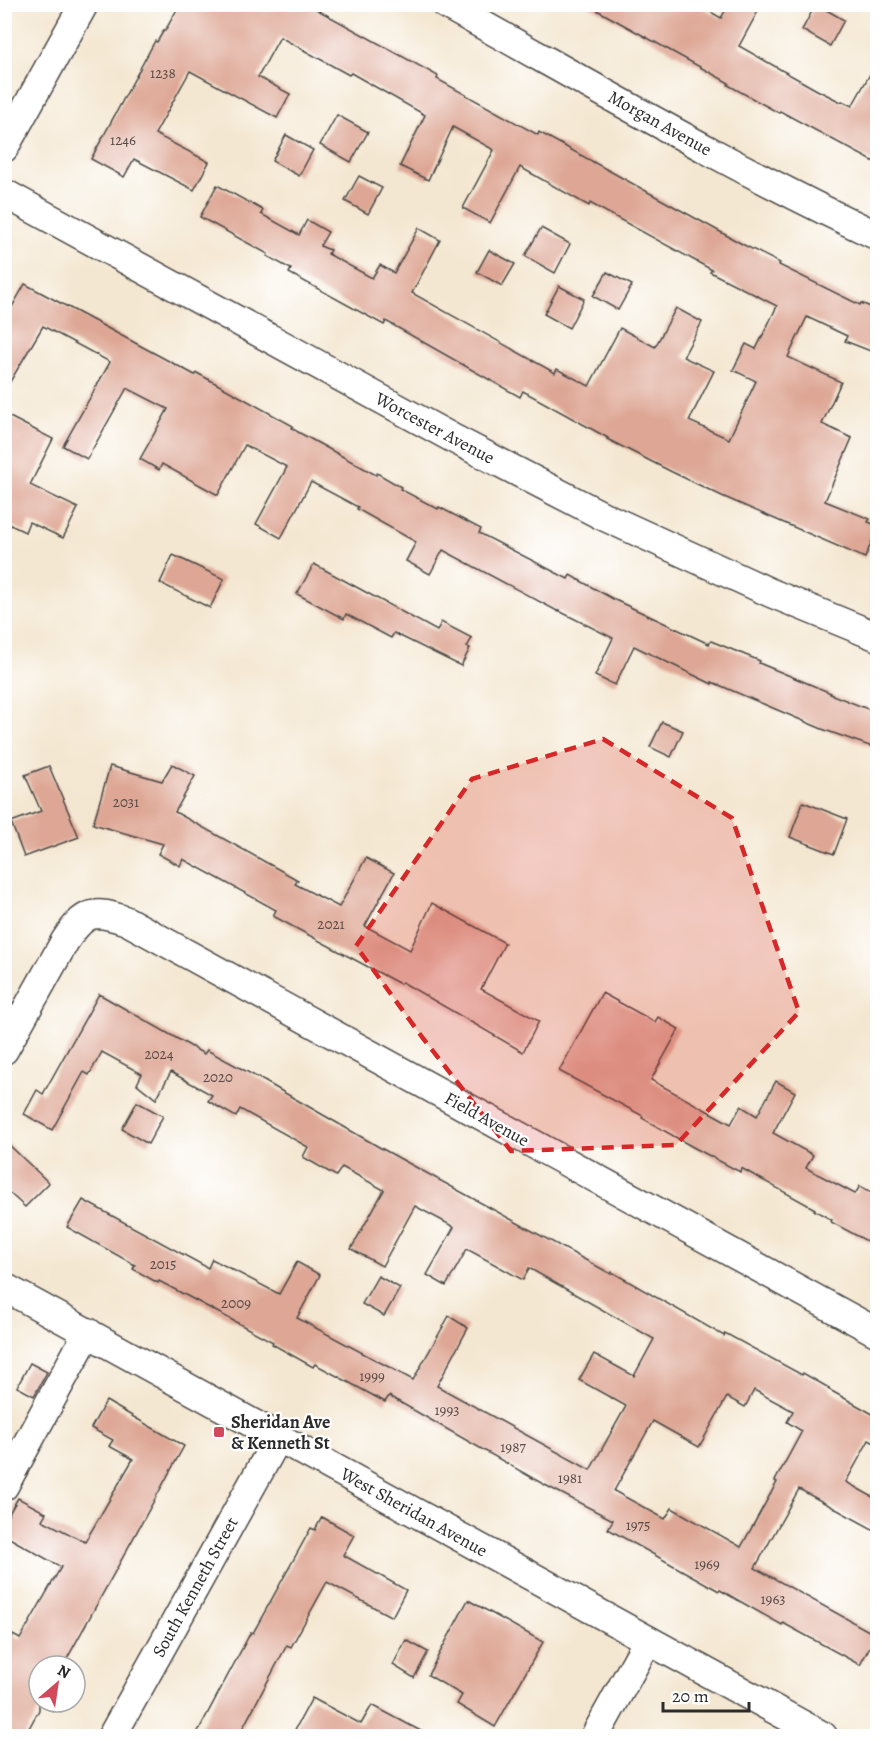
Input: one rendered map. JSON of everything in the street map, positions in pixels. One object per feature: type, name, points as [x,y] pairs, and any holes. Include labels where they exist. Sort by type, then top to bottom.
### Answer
[{"type":"street","points":[[4,148],[84,4]]},
{"type":"street","name":"Morgan Avenue","points":[[445,4],[703,146],[829,213],[878,236]]},
{"type":"street","name":"Worcester Avenue","points":[[4,193],[456,440],[603,516],[771,593],[878,637]]},
{"type":"street","name":"Field Avenue","points":[[4,1050],[76,925],[82,919],[94,914],[106,914],[127,921],[878,1333]]},
{"type":"street","name":"West Sheridan Avenue","points":[[4,1287],[823,1737]]},
{"type":"street","points":[[4,1486],[88,1332]]},
{"type":"street","name":"South Kenneth Street","points":[[112,1737],[278,1438]]},
{"type":"street","points":[[595,1737],[648,1640]]},
{"type":"highlighted area","points":[[603,739],[732,818],[799,1012],[676,1145],[511,1151],[422,1037],[356,946],[472,779]]},
{"type":"building","points":[[180,4],[307,4],[438,76],[437,79],[538,135],[539,132],[780,263],[779,265],[860,305],[861,303],[878,310],[878,354],[845,341],[847,336],[807,317],[788,357],[841,382],[822,424],[852,438],[825,501],[870,519],[868,522],[878,526],[865,558],[672,472],[607,439],[523,391],[520,397],[386,321],[384,325],[289,273],[291,269],[267,256],[268,254],[200,217],[217,185],[263,210],[261,214],[299,235],[307,220],[328,232],[320,246],[330,250],[328,254],[372,278],[380,265],[394,273],[419,228],[440,240],[412,293],[555,373],[557,369],[589,386],[620,328],[655,347],[676,308],[702,322],[683,357],[714,371],[689,421],[729,439],[756,381],[733,370],[746,344],[756,349],[777,306],[710,272],[712,270],[520,167],[490,223],[463,208],[494,150],[453,127],[428,180],[400,166],[425,115],[351,73],[349,75],[280,37],[258,77],[290,94],[277,118],[190,71],[155,134],[209,162],[194,190],[134,159],[124,177],[91,159],[155,41],[157,42],[165,31]]},
{"type":"building","points":[[586,4],[697,4],[721,18],[729,4],[762,4],[739,46],[817,90],[852,106],[878,60],[878,164],[780,111],[779,113]]},
{"type":"building","points":[[816,4],[844,20],[830,46],[802,30]]},
{"type":"building","points":[[337,115],[368,132],[351,162],[320,145]]},
{"type":"building","points":[[286,135],[313,150],[299,176],[272,161]]},
{"type":"building","points":[[359,176],[382,188],[368,214],[345,201]]},
{"type":"building","points":[[541,228],[570,244],[555,273],[525,256]]},
{"type":"building","points":[[489,250],[515,264],[502,286],[477,272]]},
{"type":"building","points":[[607,272],[632,285],[618,310],[593,296]]},
{"type":"building","points":[[25,284],[195,375],[197,373],[293,426],[292,428],[298,432],[376,475],[377,473],[401,487],[400,489],[481,529],[479,533],[568,579],[570,575],[615,600],[709,644],[711,641],[760,661],[759,663],[878,713],[878,749],[822,729],[712,682],[712,684],[634,646],[615,685],[595,676],[613,638],[443,550],[430,574],[406,561],[416,542],[311,482],[281,538],[256,524],[287,467],[245,445],[218,495],[162,464],[159,470],[140,459],[168,409],[127,388],[87,459],[63,446],[110,362],[43,326],[4,392],[4,321]]},
{"type":"building","points":[[559,286],[584,299],[569,328],[544,314]]},
{"type":"building","points":[[4,414],[53,439],[30,485],[78,508],[63,538],[29,522],[25,532],[4,522]]},
{"type":"building","points":[[173,555],[224,579],[210,608],[160,583]]},
{"type":"building","points":[[314,564],[437,631],[441,622],[472,638],[461,666],[394,633],[391,638],[346,614],[344,619],[297,594]]},
{"type":"building","points":[[662,722],[683,731],[671,757],[650,747]]},
{"type":"building","points":[[172,764],[195,776],[175,812],[298,880],[295,884],[339,907],[366,858],[394,873],[365,926],[410,950],[432,903],[505,943],[481,989],[539,1021],[523,1052],[402,982],[400,984],[273,916],[276,910],[183,859],[180,866],[158,854],[163,844],[93,824],[110,766],[162,781]]},
{"type":"building","points":[[49,766],[79,837],[24,857],[11,822],[41,811],[25,775]]},
{"type":"building","points":[[803,802],[847,819],[834,854],[790,837]]},
{"type":"building","points":[[602,993],[655,1022],[658,1017],[679,1029],[651,1080],[731,1124],[741,1106],[757,1116],[776,1081],[795,1092],[773,1133],[813,1155],[806,1168],[855,1194],[860,1186],[878,1196],[878,1247],[831,1222],[832,1220],[815,1209],[741,1168],[740,1172],[559,1071]]},
{"type":"building","points":[[99,994],[204,1054],[207,1050],[264,1081],[379,1147],[611,1274],[612,1272],[724,1336],[725,1333],[802,1375],[803,1373],[878,1417],[878,1445],[869,1440],[846,1482],[878,1500],[878,1532],[799,1489],[755,1568],[876,1635],[860,1665],[719,1591],[608,1529],[613,1520],[543,1484],[389,1396],[385,1402],[315,1364],[313,1367],[272,1344],[273,1342],[133,1269],[135,1265],[67,1227],[83,1200],[208,1268],[212,1259],[279,1294],[297,1262],[320,1275],[297,1318],[413,1380],[449,1316],[468,1328],[437,1386],[590,1470],[626,1406],[579,1380],[594,1354],[634,1376],[654,1339],[529,1268],[523,1280],[467,1249],[446,1286],[427,1275],[454,1227],[415,1206],[382,1266],[351,1249],[384,1190],[342,1167],[336,1176],[303,1157],[308,1147],[240,1109],[236,1117],[208,1101],[212,1095],[171,1072],[156,1099],[137,1084],[142,1074],[102,1052],[89,1075],[84,1072],[52,1130],[24,1114],[37,1090],[43,1094]],"holes":[[[754,1390],[793,1411],[787,1422],[802,1431],[741,1547],[672,1508],[665,1519],[614,1491],[653,1421],[699,1447],[727,1397],[745,1407]]]},
{"type":"building","points":[[137,1102],[163,1116],[148,1144],[122,1129]]},
{"type":"building","points":[[4,1140],[49,1183],[25,1207],[4,1188]]},
{"type":"building","points":[[378,1276],[400,1288],[384,1316],[362,1304]]},
{"type":"building","points":[[30,1363],[47,1372],[34,1396],[17,1387]]},
{"type":"building","points":[[106,1401],[184,1446],[70,1654],[27,1654],[27,1714],[37,1714],[24,1737],[4,1737],[4,1650],[13,1635],[20,1639],[61,1567],[4,1535],[4,1522],[18,1498],[46,1513],[42,1520],[85,1542],[133,1459],[109,1446],[113,1440],[91,1428]]},
{"type":"building","points":[[322,1517],[354,1535],[343,1555],[406,1590],[392,1617],[327,1582],[291,1647],[287,1645],[238,1737],[195,1737],[251,1632],[253,1633],[311,1528],[315,1530]]},
{"type":"building","points":[[468,1600],[543,1642],[495,1727],[457,1704],[462,1695],[428,1675]]},
{"type":"building","points":[[406,1640],[428,1652],[414,1678],[393,1665]]},
{"type":"building","points":[[312,1698],[361,1724],[372,1705],[432,1737],[291,1737]]},
{"type":"place","name":"Sheridan Ave & Kenneth St","points":[[219,1432]]}]
